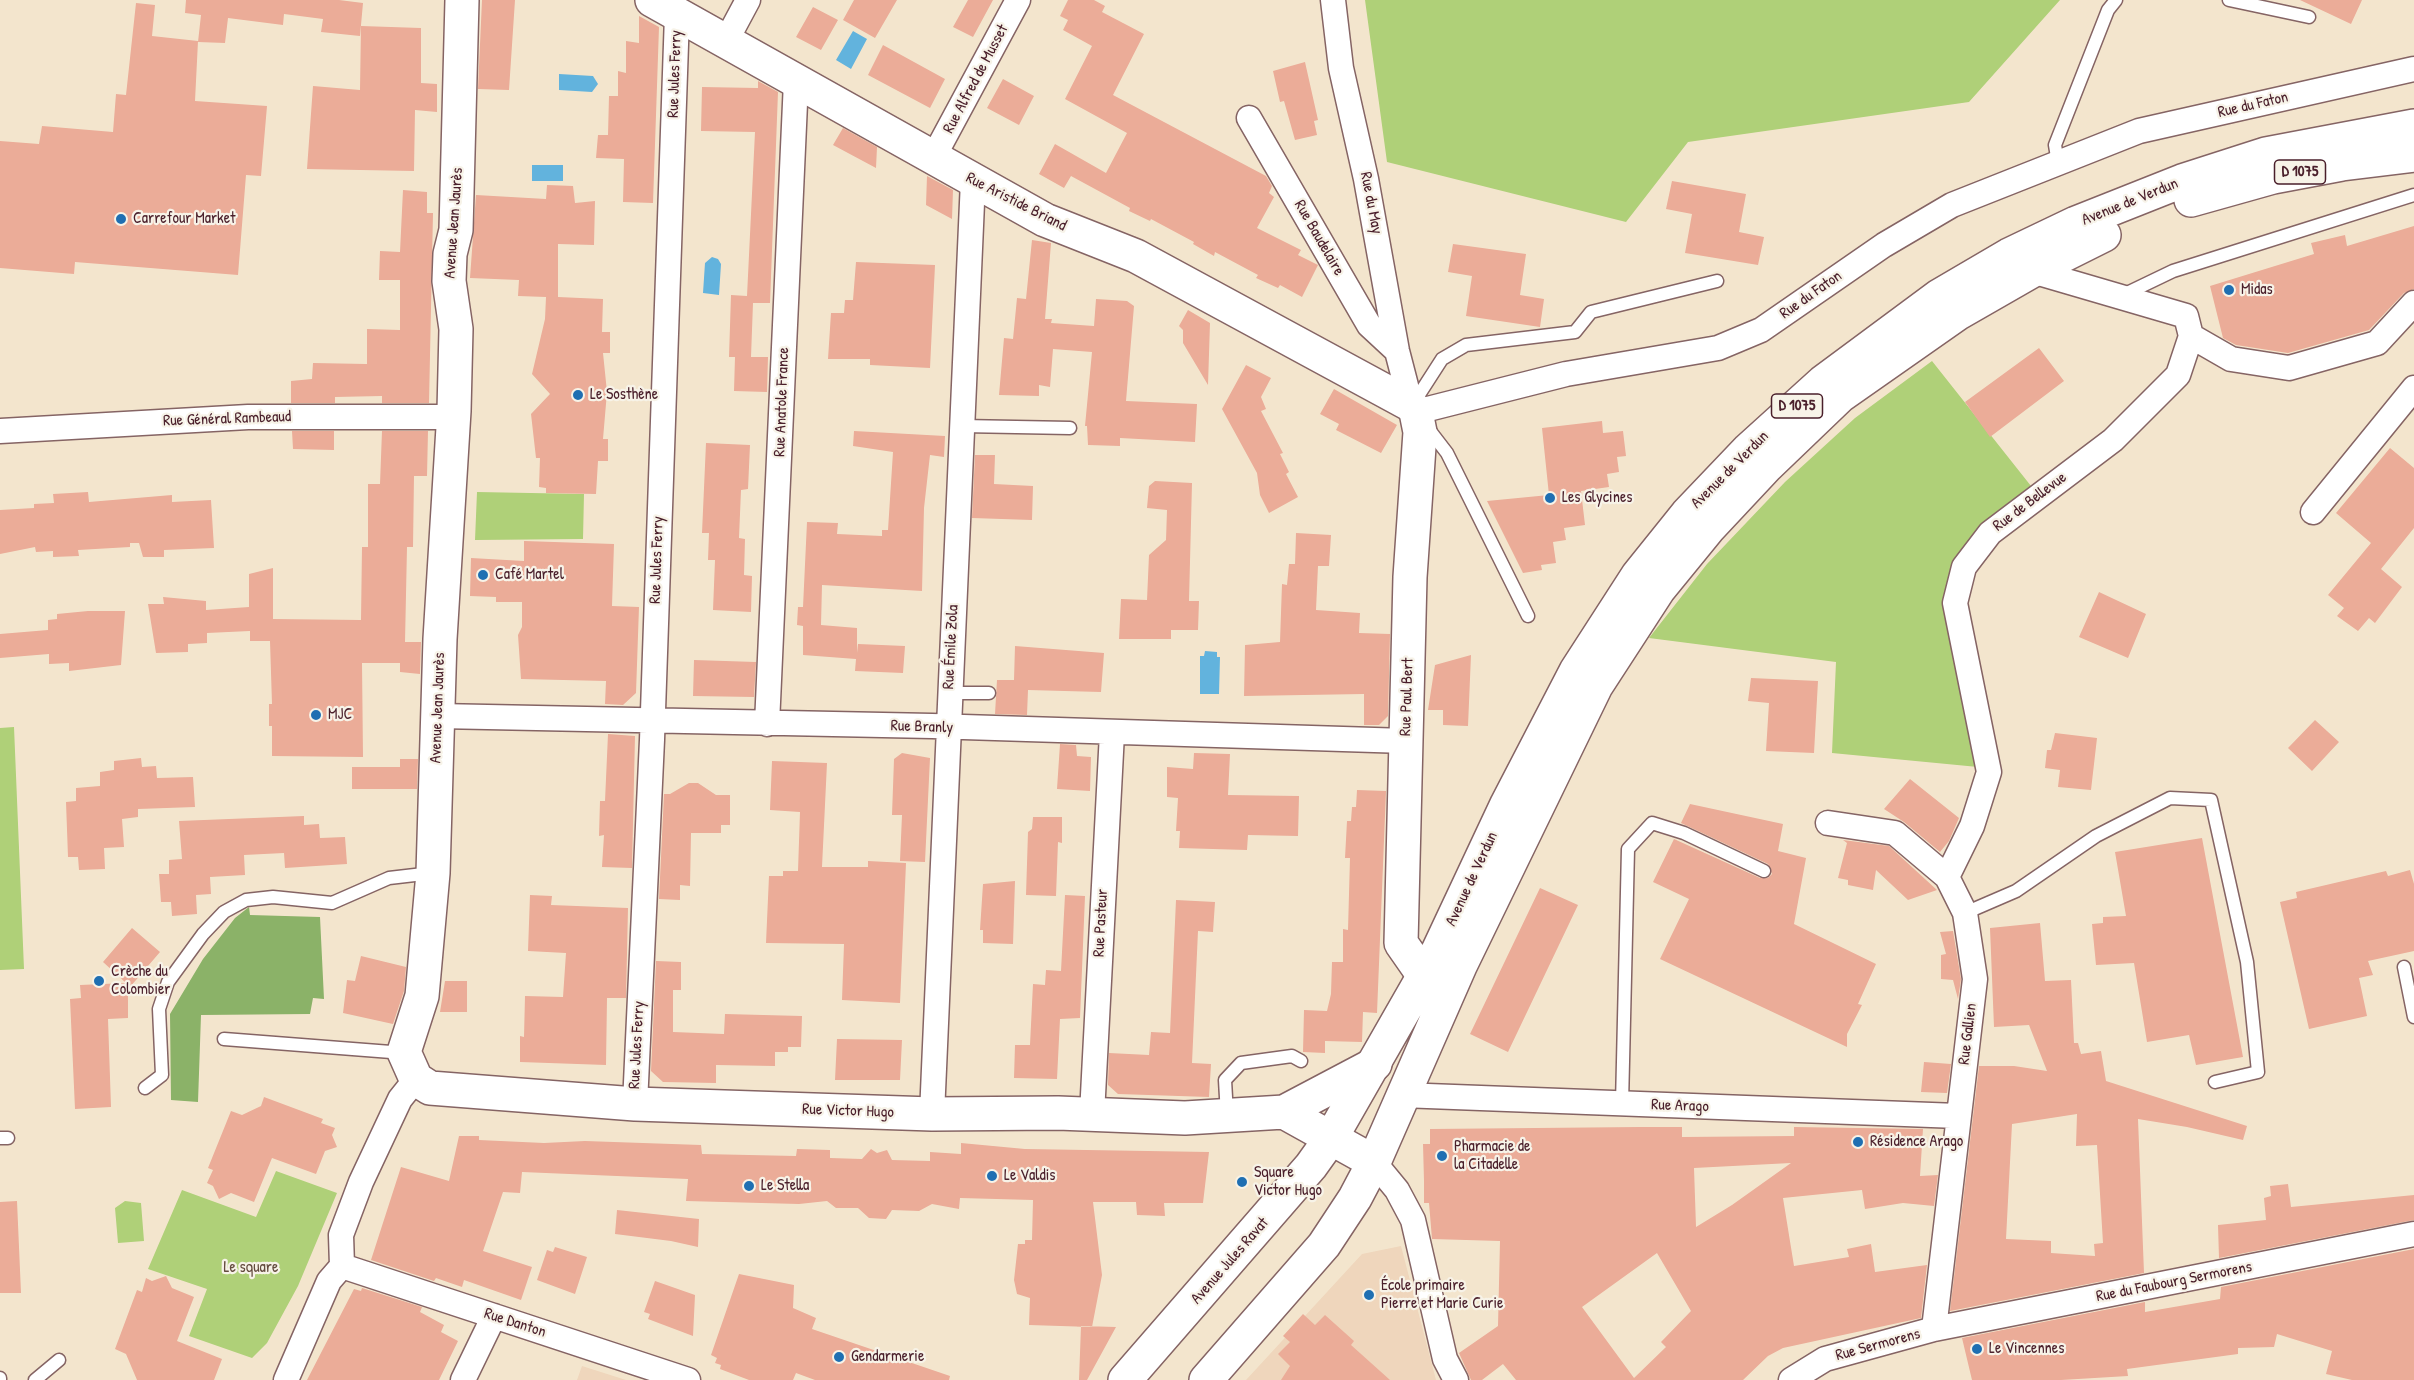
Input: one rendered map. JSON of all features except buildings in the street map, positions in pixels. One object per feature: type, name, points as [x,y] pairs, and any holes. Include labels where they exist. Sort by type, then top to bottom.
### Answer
[{"type":"main road","name":"Avenue Jean Jaurès","points":[[407,1076],[422,996],[433,873],[438,717],[454,411],[456,329],[449,281],[450,254],[456,230],[462,0]]},
{"type":"main road","name":"Rue Aristide Briand","points":[[664,8],[1045,220],[1137,256],[1413,408]]},
{"type":"main road","name":"Avenue de Verdun","points":[[1374,1162],[1401,1095],[1437,982],[1507,804],[1576,671],[1638,575],[1687,514],[1749,449],[1823,382],[1939,296],[2009,255],[2076,223],[2182,181],[2266,153],[2414,126]]},
{"type":"main road","name":"Avenue de Verdun","points":[[1331,1138],[1375,1064],[1437,982],[1596,686],[1659,589],[1708,529],[1767,466],[1840,396],[1957,314],[2085,243],[2188,201],[2284,175],[2342,164],[2414,155]]},
{"type":"main road","name":"Rue Paul Bert","points":[[1413,408],[1420,432],[1410,577],[1401,944],[1437,982]]},
{"type":"main road","name":"Rue Victor Hugo","points":[[407,1076],[430,1088],[634,1104],[932,1114],[1227,1116],[1284,1112],[1375,1064]]},
{"type":"main road","points":[[1206,1380],[1324,1245],[1355,1198],[1374,1162],[1284,1112]]},
{"type":"main road","name":"Avenue Jules Ravat","points":[[1125,1380],[1311,1166],[1331,1138]]},
{"type":"street","points":[[725,43],[748,0]]},
{"type":"street","name":"Rue Alfred de Musset","points":[[933,158],[1018,0]]},
{"type":"street","name":"Rue du May","points":[[1333,0],[1341,68],[1366,179],[1397,351],[1413,408]]},
{"type":"street","name":"Rue Jules Ferry","points":[[634,1104],[652,721],[664,8]]},
{"type":"street","name":"Rue du Faton","points":[[1413,408],[1566,374],[1718,348],[1761,330],[1884,244],[1952,205],[2139,131],[2414,69]]},
{"type":"street","name":"Rue Anatole France","points":[[767,724],[796,81]]},
{"type":"street","name":"Rue Baudelaire","points":[[1249,118],[1369,325],[1397,351]]},
{"type":"street","name":"Rue Émile Zola","points":[[932,1114],[947,728],[973,180]]},
{"type":"street","points":[[2032,271],[2186,315],[2191,336],[2231,359],[2289,368],[2377,343],[2414,303]]},
{"type":"street","name":"Rue de Bellevue","points":[[1947,877],[1972,826],[1989,772],[1954,603],[1964,567],[1990,533],[2113,440],[2178,375],[2191,336]]},
{"type":"street","points":[[2313,512],[2414,388]]},
{"type":"street","name":"Rue Général Rambeaud","points":[[0,431],[248,417],[440,417],[454,411]]},
{"type":"street","name":"Rue Branly","points":[[438,717],[1406,741]]},
{"type":"street","name":"Rue Pasteur","points":[[1092,1114],[1112,733]]},
{"type":"street","name":"Rue Gallien","points":[[1828,823],[1895,833],[1947,877],[1965,913],[1975,979],[1934,1329]]},
{"type":"street","name":"Avenue Jean Jaurès","points":[[342,1266],[341,1235],[361,1182],[407,1076]]},
{"type":"street","name":"Rue Arago","points":[[1401,1095],[1958,1116]]},
{"type":"street","points":[[1374,1162],[1397,1190],[1413,1220],[1445,1359],[1456,1380]]},
{"type":"street","name":"Rue du Faubourg Sermorens","points":[[1934,1329],[2414,1234]]},
{"type":"street","points":[[286,1380],[329,1281],[342,1266]]},
{"type":"street","name":"Rue Danton","points":[[342,1266],[688,1380]]},
{"type":"street","points":[[463,1380],[494,1316]]},
{"type":"street","name":"Rue Sermorens","points":[[1791,1380],[1824,1359],[1934,1329]]},
{"type":"lane","points":[[2058,163],[2055,145],[2108,10],[2116,0]]},
{"type":"lane","points":[[2229,0],[2309,17]]},
{"type":"lane","points":[[2120,297],[2173,271],[2414,195]]},
{"type":"lane","points":[[1528,616],[1447,453],[1413,408],[1442,359],[1466,345],[1575,332],[1591,312],[1717,280]]},
{"type":"lane","points":[[962,426],[1070,428]]},
{"type":"lane","points":[[949,693],[989,693]]},
{"type":"lane","points":[[1965,913],[2016,891],[2096,836],[2170,798],[2211,800],[2219,825],[2247,962],[2258,1072],[2215,1082]]},
{"type":"lane","points":[[1622,1104],[1628,849],[1652,823],[1684,833],[1764,871]]},
{"type":"lane","points":[[145,1088],[162,1075],[159,1009],[168,982],[203,934],[224,912],[246,900],[273,897],[332,903],[389,878],[433,873]]},
{"type":"lane","points":[[2404,967],[2414,1017]]},
{"type":"lane","points":[[224,1039],[407,1076]]},
{"type":"lane","points":[[1227,1116],[1226,1080],[1241,1063],[1292,1056],[1301,1061]]},
{"type":"lane","points":[[35,1380],[59,1360]]},
{"type":"shaded area","name":"École primaire Pierre et Marie Curie","points":[[1401,1246],[1436,1380],[1246,1380],[1362,1254]]},
{"type":"shaded area","points":[[582,1366],[626,1380],[577,1380]]},
{"type":"green space","points":[[1365,0],[2060,0],[1969,102],[1688,142],[1626,222],[1387,162]]},
{"type":"green space","points":[[1932,361],[2031,486],[1994,515],[1968,541],[1949,576],[1945,606],[1978,767],[1832,753],[1836,662],[1649,638],[1707,564],[1785,482],[1855,418]]},
{"type":"green space","points":[[477,492],[584,494],[583,539],[475,540]]},
{"type":"green space","points":[[14,727],[24,969],[0,970],[0,728]]},
{"type":"green space","points":[[249,907],[250,915],[320,917],[324,999],[313,998],[310,1014],[201,1015],[198,1102],[171,1100],[170,1014],[203,959],[235,918]]},
{"type":"green space","name":"Le square","points":[[276,1171],[337,1193],[298,1286],[267,1343],[252,1358],[189,1336],[207,1289],[148,1269],[182,1190],[256,1217]]},
{"type":"green space","points":[[125,1201],[141,1203],[144,1241],[118,1243],[115,1208]]},
{"type":"water","points":[[853,31],[867,39],[851,69],[836,60]]},
{"type":"water","points":[[559,74],[593,76],[598,84],[592,92],[559,90]]},
{"type":"water","points":[[532,165],[563,165],[563,181],[532,181]]},
{"type":"water","points":[[712,257],[718,259],[721,264],[719,295],[703,293],[705,263]]},
{"type":"water","points":[[1205,651],[1217,652],[1217,657],[1220,657],[1219,694],[1200,694],[1200,656],[1204,656]]},
{"type":"place","name":"Carrefour Market","points":[[121,219]]},
{"type":"place","name":"Midas","points":[[2229,290]]},
{"type":"place","name":"Le Sosthène","points":[[578,395]]},
{"type":"place","name":"Les Glycines","points":[[1550,498]]},
{"type":"place","name":"Café Martel","points":[[483,575]]},
{"type":"place","name":"MJC","points":[[316,715]]},
{"type":"place","name":"Crèche du Colombier","points":[[99,981]]},
{"type":"place","name":"Résidence Arago","points":[[1858,1142]]},
{"type":"place","name":"Pharmacie de la Citadelle","points":[[1442,1156]]},
{"type":"place","name":"Le Valdis","points":[[992,1176]]},
{"type":"place","name":"Square Victor Hugo","points":[[1242,1182]]},
{"type":"place","name":"Le Stella","points":[[749,1186]]},
{"type":"place","name":"École primaire Pierre et Marie Curie","points":[[1369,1295]]},
{"type":"place","name":"Le Vincennes","points":[[1977,1349]]},
{"type":"place","name":"Gendarmerie","points":[[839,1357]]}]
